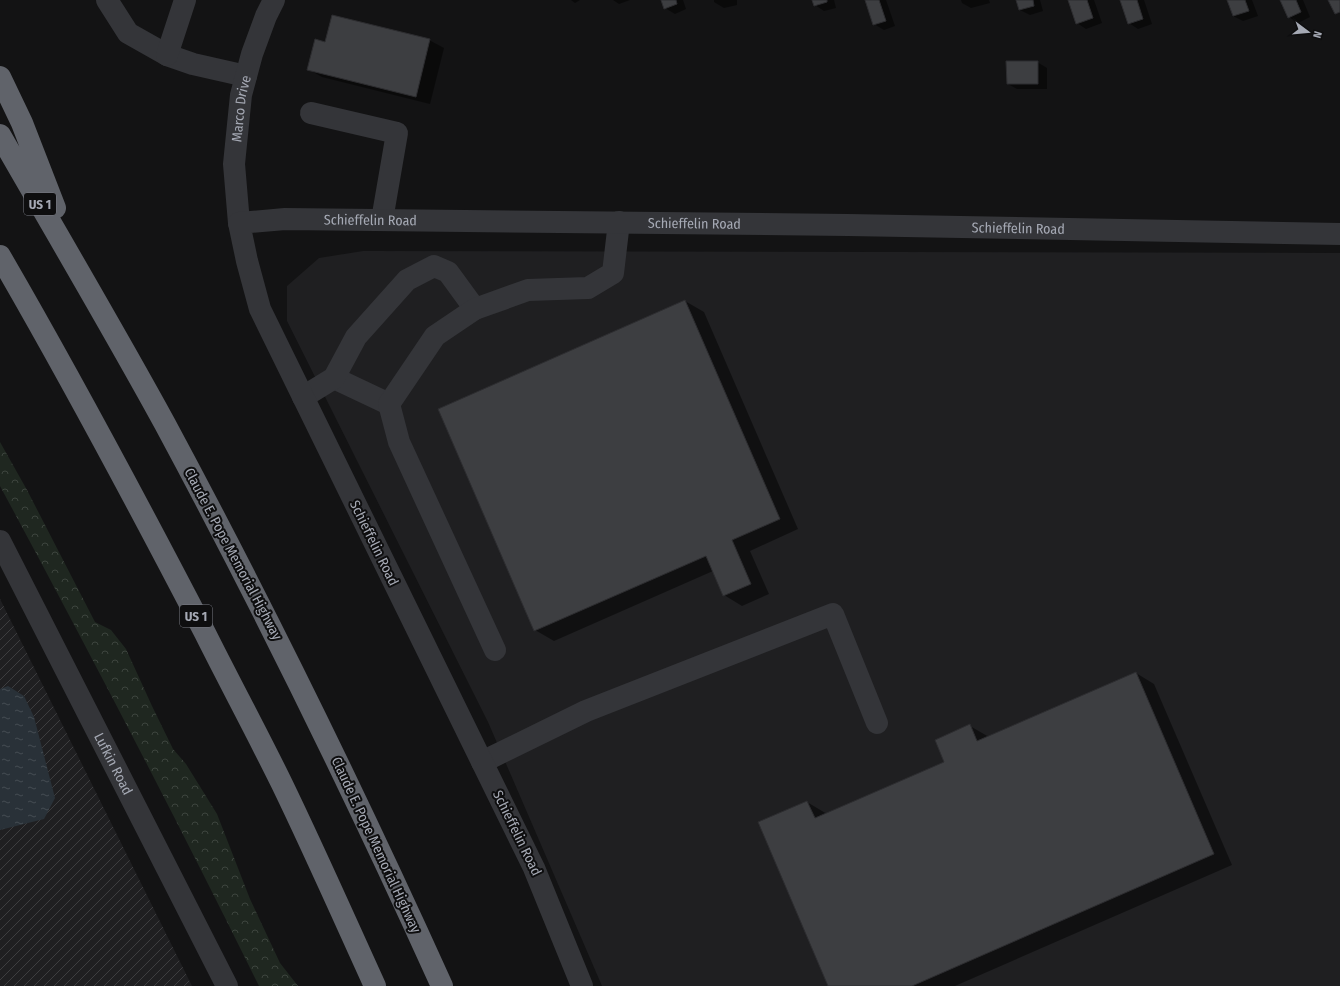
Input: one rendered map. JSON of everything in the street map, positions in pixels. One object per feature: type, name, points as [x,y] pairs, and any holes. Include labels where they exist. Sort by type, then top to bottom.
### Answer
[{"type":"highway","points":[[0,77],[22,123],[80,273]]},
{"type":"highway","name":"Claude E. Pope Memorial Highway","points":[[0,135],[165,424],[275,636],[385,860],[442,986]]},
{"type":"highway","name":"US 1","points":[[0,256],[114,458],[281,782],[334,894],[375,986]]},
{"type":"street","points":[[108,0],[128,33],[167,55],[193,64],[246,76]]},
{"type":"street","points":[[167,55],[185,0]]},
{"type":"street","name":"Marco Drive","points":[[239,223],[234,164],[241,95],[252,54],[266,16],[274,0]]},
{"type":"street","points":[[311,113],[398,133],[382,220]]},
{"type":"street","name":"Schieffelin Road","points":[[582,986],[534,868],[260,309],[246,261],[239,223],[285,219],[619,222],[1340,234]]},
{"type":"street","points":[[495,650],[399,442],[389,404],[435,336],[475,309],[528,290],[588,288],[613,273],[619,222]]},
{"type":"street","points":[[303,397],[334,378],[356,337],[407,280],[434,266],[448,272],[475,309]]},
{"type":"street","points":[[334,378],[389,404]]},
{"type":"street","name":"Lufkin Road","points":[[0,541],[227,986]]},
{"type":"street","points":[[482,762],[586,711],[833,614],[877,723]]},
{"type":"shaded area","points":[[363,251],[1340,253],[1340,986],[602,986],[488,722],[287,321],[287,286],[319,258]]},
{"type":"shaded area","points":[[0,599],[192,986],[0,986]]},
{"type":"green space","points":[[0,442],[27,490],[95,622],[111,630],[126,649],[173,749],[186,764],[217,814],[250,899],[280,963],[298,986],[259,986],[132,735],[0,486]]},
{"type":"water","points":[[8,686],[24,696],[34,717],[55,798],[44,819],[0,830],[0,689]]},
{"type":"building","points":[[661,0],[676,0],[677,4],[664,9]]},
{"type":"building","points":[[812,0],[827,0],[827,2],[814,6]]},
{"type":"building","points":[[865,0],[879,0],[886,21],[873,25]]},
{"type":"building","points":[[1016,0],[1033,0],[1034,6],[1019,10]]},
{"type":"building","points":[[1068,0],[1087,0],[1093,18],[1076,24]]},
{"type":"building","points":[[1120,0],[1137,0],[1143,19],[1128,24]]},
{"type":"building","points":[[1227,0],[1245,0],[1249,11],[1233,16]]},
{"type":"building","points":[[1280,0],[1296,0],[1301,12],[1288,18]]},
{"type":"building","points":[[1328,0],[1340,0],[1340,12],[1335,14]]},
{"type":"building","points":[[332,15],[430,39],[416,97],[307,70],[315,39],[325,42]]},
{"type":"building","points":[[1006,61],[1038,61],[1038,84],[1007,84]]},
{"type":"building","points":[[685,300],[780,519],[732,540],[751,584],[723,596],[706,556],[534,631],[438,409]]},
{"type":"building","points":[[1136,672],[1214,854],[912,986],[828,986],[758,822],[807,801],[815,818],[944,762],[935,740],[970,724],[977,741]]}]
